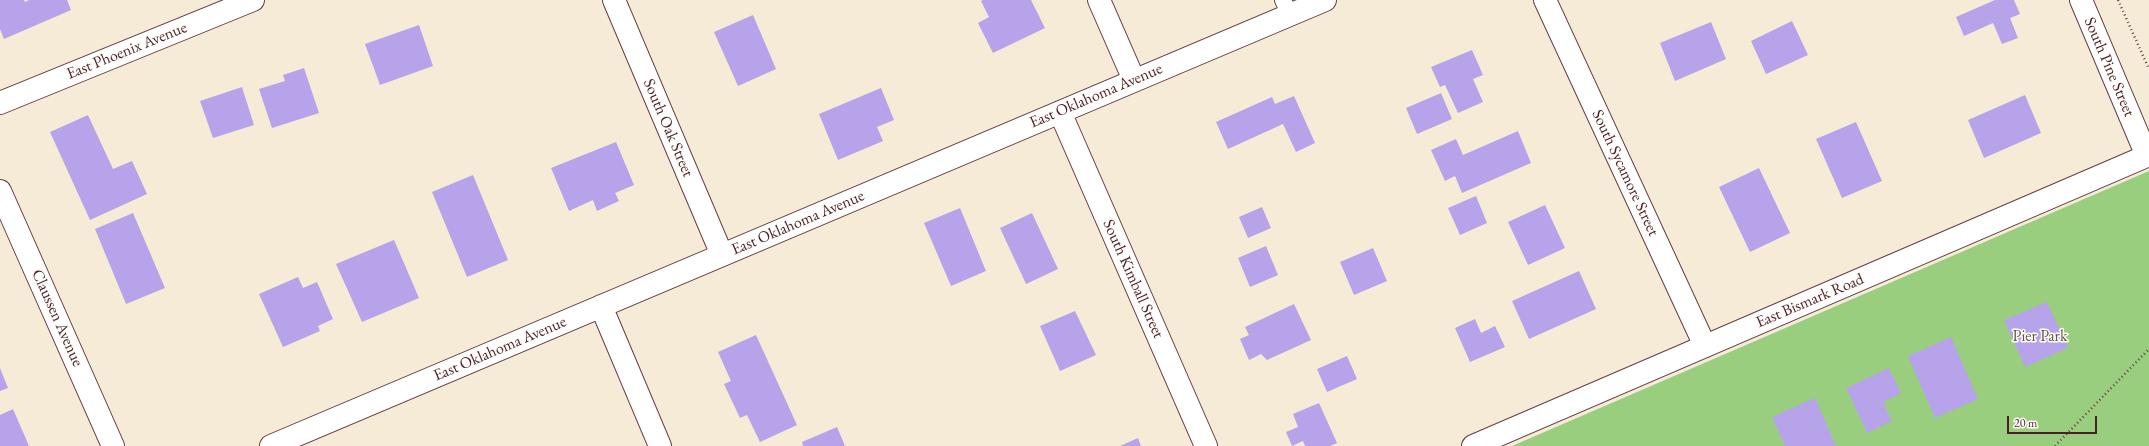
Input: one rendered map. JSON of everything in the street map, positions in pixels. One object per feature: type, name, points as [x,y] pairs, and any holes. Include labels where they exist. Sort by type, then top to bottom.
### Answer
[{"type":"street","name":"East Phoenix Avenue","points":[[0,103],[253,0]]},
{"type":"street","name":"South Oak Street","points":[[614,0],[722,255]]},
{"type":"street","points":[[1099,0],[1134,80]]},
{"type":"street","name":"East Oklahoma Avenue","points":[[272,446],[1134,80],[1287,7],[1325,0]]},
{"type":"street","name":"South Sycamore Street","points":[[1545,0],[1705,346]]},
{"type":"street","name":"South Pine Street","points":[[2081,0],[2148,156]]},
{"type":"street","name":"South Kimball Street","points":[[1060,112],[1206,446]]},
{"type":"street","name":"East Bismark Road","points":[[1473,446],[2148,156]]},
{"type":"street","name":"Claussen Avenue","points":[[0,191],[113,446]]},
{"type":"street","points":[[601,306],[660,446]]},
{"type":"path","points":[[2118,0],[2149,69]]},
{"type":"path","points":[[2055,446],[2149,349]]},
{"type":"green space","name":"Pier Park","points":[[2149,171],[2149,446],[1512,446]]},
{"type":"building","points":[[0,0],[24,0],[25,2],[29,0],[67,0],[71,10],[4,39],[0,29]]},
{"type":"building","points":[[1031,0],[1045,28],[993,53],[978,23],[989,17],[981,1]]},
{"type":"building","points":[[1995,0],[2014,0],[2020,14],[2010,18],[2018,38],[2002,44],[1993,23],[1964,36],[1956,17]]},
{"type":"building","points":[[753,15],[776,69],[738,86],[714,32]]},
{"type":"building","points":[[1792,21],[1808,55],[1766,74],[1751,41]]},
{"type":"building","points":[[1711,22],[1726,59],[1675,81],[1660,43]]},
{"type":"building","points":[[419,25],[433,66],[380,85],[365,44]]},
{"type":"building","points":[[1472,50],[1483,75],[1473,79],[1483,102],[1458,113],[1445,85],[1440,87],[1431,67]]},
{"type":"building","points":[[304,68],[319,113],[272,128],[259,89],[285,81],[283,75]]},
{"type":"building","points":[[242,87],[254,125],[213,138],[200,101]]},
{"type":"building","points":[[881,88],[894,120],[877,127],[883,141],[838,160],[819,114]]},
{"type":"building","points":[[1441,93],[1452,119],[1417,134],[1406,108]]},
{"type":"building","points":[[2025,95],[2041,133],[1984,158],[1968,120]]},
{"type":"building","points":[[1294,96],[1315,143],[1296,152],[1283,124],[1228,149],[1216,122],[1272,97],[1275,104]]},
{"type":"building","points":[[88,115],[113,169],[132,161],[147,194],[90,220],[50,132]]},
{"type":"building","points":[[1856,122],[1882,181],[1842,198],[1816,139]]},
{"type":"building","points":[[1518,131],[1531,163],[1462,193],[1455,176],[1445,181],[1431,150],[1456,139],[1463,155]]},
{"type":"building","points":[[616,142],[634,185],[615,193],[619,201],[597,211],[593,200],[569,211],[551,168]]},
{"type":"building","points":[[1759,168],[1790,233],[1750,252],[1719,187]]},
{"type":"building","points":[[473,175],[508,260],[467,277],[432,192]]},
{"type":"building","points":[[1476,196],[1487,223],[1460,235],[1448,208]]},
{"type":"building","points":[[1545,205],[1565,248],[1528,265],[1508,222]]},
{"type":"building","points":[[1262,207],[1271,228],[1248,238],[1239,217]]},
{"type":"building","points":[[960,208],[986,271],[951,286],[924,223]]},
{"type":"building","points":[[133,213],[165,288],[126,304],[95,229]]},
{"type":"building","points":[[1032,213],[1058,269],[1026,284],[1000,228]]},
{"type":"building","points":[[394,240],[419,298],[362,322],[336,264]]},
{"type":"building","points":[[1266,246],[1278,275],[1250,287],[1238,258]]},
{"type":"building","points":[[1373,248],[1387,281],[1354,295],[1340,262]]},
{"type":"building","points":[[1579,271],[1596,309],[1529,339],[1512,301]]},
{"type":"building","points":[[298,277],[303,288],[317,282],[333,319],[318,326],[320,331],[283,347],[259,294]]},
{"type":"building","points":[[2047,302],[2068,348],[2025,367],[2004,320]]},
{"type":"building","points":[[1294,304],[1311,340],[1267,360],[1261,354],[1249,360],[1240,339],[1249,335],[1245,327]]},
{"type":"building","points":[[1075,311],[1096,355],[1060,371],[1040,326]]},
{"type":"building","points":[[1475,319],[1481,333],[1495,326],[1505,347],[1470,362],[1455,328]]},
{"type":"building","points":[[756,335],[797,425],[760,442],[747,415],[740,418],[724,384],[731,381],[718,352]]},
{"type":"building","points":[[1951,337],[1978,399],[1935,418],[1908,356]]},
{"type":"building","points":[[1347,356],[1357,379],[1327,392],[1317,369]]},
{"type":"building","points":[[0,368],[8,388],[0,391]]},
{"type":"building","points":[[1889,368],[1901,393],[1883,402],[1892,421],[1867,433],[1846,388]]},
{"type":"building","points":[[1815,398],[1836,446],[1785,446],[1772,417]]},
{"type":"building","points":[[1319,403],[1337,443],[1330,446],[1305,446],[1303,441],[1292,446],[1286,432],[1298,427],[1293,414]]},
{"type":"building","points":[[13,409],[29,446],[0,446],[0,415]]},
{"type":"building","points":[[837,427],[845,446],[803,446],[802,442]]},
{"type":"building","points":[[1138,438],[1141,446],[1120,446]]}]
